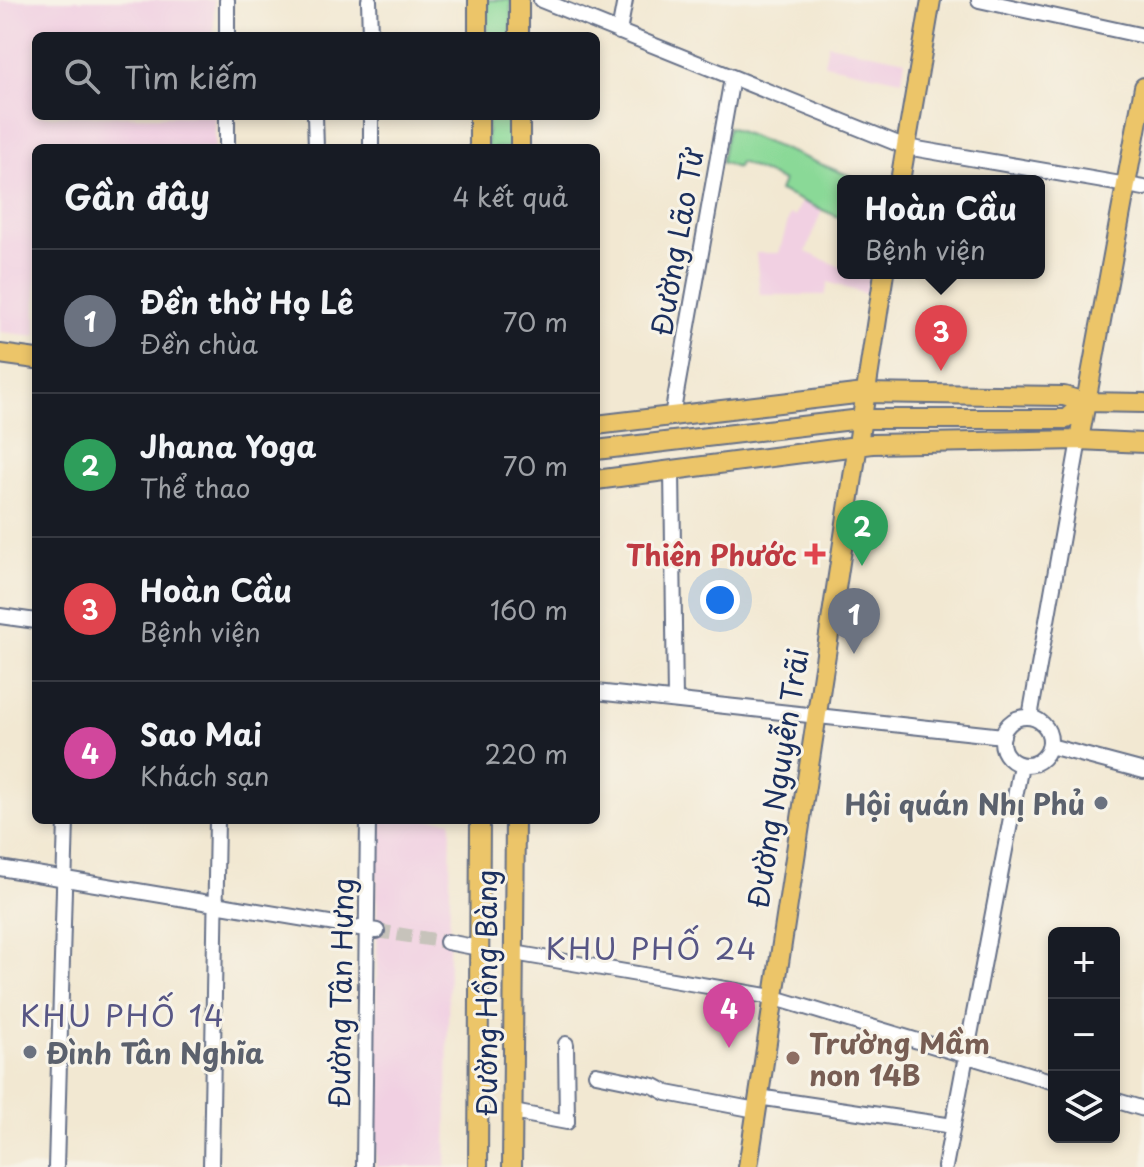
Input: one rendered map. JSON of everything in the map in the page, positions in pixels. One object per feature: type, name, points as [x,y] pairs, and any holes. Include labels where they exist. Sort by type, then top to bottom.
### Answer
[{"type":"main road","points":[[478,0],[478,32]]},
{"type":"main road","points":[[519,0],[519,32]]},
{"type":"main road","points":[[901,175],[931,0]]},
{"type":"main road","points":[[1079,440],[1134,187],[1144,87]]},
{"type":"main road","points":[[479,120],[479,144]]},
{"type":"main road","points":[[520,120],[520,144]]},
{"type":"main road","points":[[864,393],[883,279]]},
{"type":"main road","points":[[0,354],[32,358]]},
{"type":"main road","points":[[600,425],[864,393],[1064,396],[1085,402],[1144,403]]},
{"type":"main road","name":"Đường Nguyễn Trãi","points":[[748,1167],[864,393]]},
{"type":"main road","points":[[600,450],[861,419],[1066,419],[1085,402]]},
{"type":"main road","points":[[672,416],[672,470]]},
{"type":"main road","points":[[1066,419],[1079,440]]},
{"type":"main road","points":[[600,479],[857,445],[1079,440],[1144,443]]},
{"type":"main road","name":"Đường Hồng Bàng","points":[[478,1167],[480,824]]},
{"type":"main road","name":"Đường Hồng Bàng","points":[[512,1167],[515,824]]},
{"type":"main road","points":[[479,948],[514,953]]},
{"type":"street","points":[[227,32],[228,0]]},
{"type":"street","points":[[369,0],[370,32]]},
{"type":"street","points":[[541,0],[906,147],[1134,187]]},
{"type":"street","points":[[619,32],[625,0]]},
{"type":"street","points":[[979,0],[1144,36]]},
{"type":"street","name":"Đường Lão Tử","points":[[672,416],[732,78]]},
{"type":"street","points":[[227,120],[227,144]]},
{"type":"street","points":[[315,120],[316,144]]},
{"type":"street","points":[[371,120],[371,144]]},
{"type":"street","points":[[1030,717],[1079,440]]},
{"type":"street","points":[[672,470],[675,700]]},
{"type":"street","points":[[0,616],[32,620]]},
{"type":"street","points":[[600,692],[1003,736]]},
{"type":"street","points":[[1030,717],[1047,730],[1050,746],[1039,761],[1021,765],[1006,754],[1003,736],[1010,723],[1030,717]]},
{"type":"street","points":[[1050,746],[1144,771]]},
{"type":"street","points":[[945,1167],[1021,765]]},
{"type":"street","points":[[56,1167],[66,824]]},
{"type":"street","points":[[211,1167],[217,824]]},
{"type":"street","name":"Đường Tân Hưng","points":[[364,1167],[372,930],[368,824]]},
{"type":"street","points":[[0,868],[372,930]]},
{"type":"street","points":[[447,942],[479,948]]},
{"type":"street","points":[[514,953],[772,997],[1048,1080]]},
{"type":"street","points":[[513,1112],[567,1122],[566,1044]]},
{"type":"street","points":[[596,1074],[656,1086],[667,1093],[953,1126]]},
{"type":"street","points":[[1120,1102],[1144,1109]]},
{"type":"shaded area","points":[[0,0],[214,0],[214,32],[32,32],[32,120],[215,120],[215,144],[32,144],[32,336],[0,332]]},
{"type":"shaded area","points":[[828,44],[905,60],[902,80],[824,64]]},
{"type":"shaded area","points":[[802,201],[822,210],[806,252],[837,265],[837,279],[869,279],[866,294],[828,282],[825,295],[760,295],[756,253],[779,253],[790,214],[795,216]]},
{"type":"shaded area","points":[[377,824],[451,824],[446,1167],[376,1167]]},
{"type":"green space","points":[[487,0],[511,0],[511,32],[487,32]]},
{"type":"green space","points":[[487,120],[511,120],[511,144],[487,144]]},
{"type":"green space","points":[[728,127],[848,175],[837,175],[837,216],[779,191],[783,181],[740,162],[737,168],[721,162]]},
{"type":"tunnel","points":[[377,931],[447,942]]},
{"type":"place","name":"Hoàn Cầu","points":[[941,371]]},
{"type":"place","name":"Thiên Phước","points":[[815,554]]},
{"type":"place","name":"Jhana Yoga","points":[[862,566]]},
{"type":"place","name":"Đền thờ Họ Lê","points":[[854,654]]},
{"type":"place","name":"Hội quán Nhị Phủ","points":[[1101,803]]},
{"type":"place","name":"Sao Mai","points":[[729,1048]]},
{"type":"place","name":"Đình Tân Nghĩa","points":[[30,1052]]},
{"type":"place","name":"Trường Mầm non 14B","points":[[793,1058]]},
{"type":"district","name":"KHU PHỐ 24","points":[[652,947]]},
{"type":"district","name":"KHU PHỐ 14","points":[[123,1014]]}]
